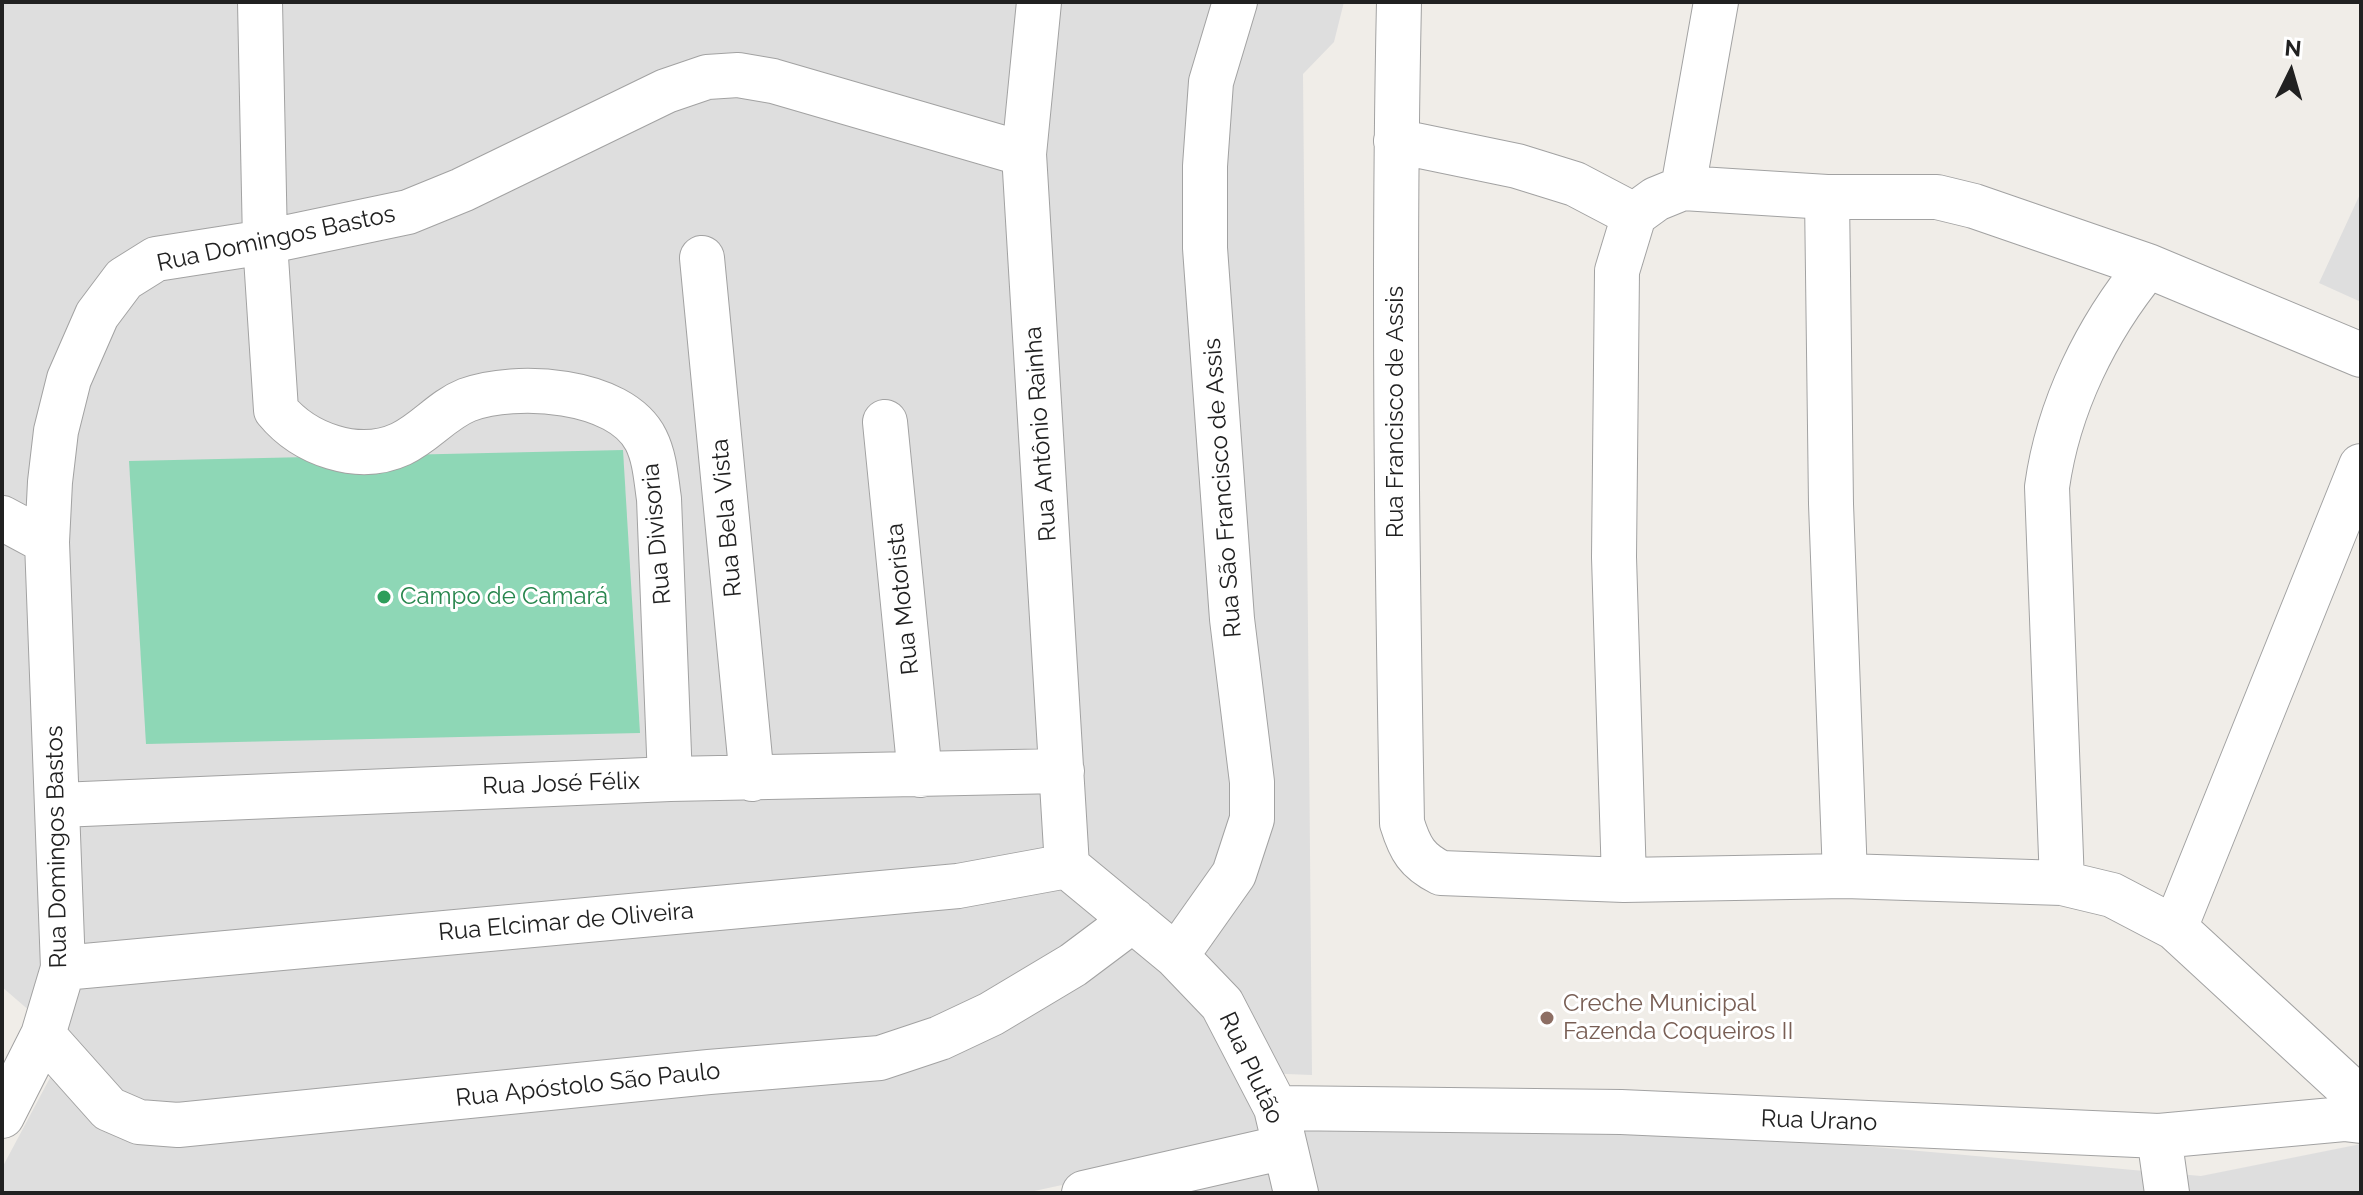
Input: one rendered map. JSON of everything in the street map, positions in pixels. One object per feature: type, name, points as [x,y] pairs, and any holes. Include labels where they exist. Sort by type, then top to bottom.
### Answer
[{"type":"street","name":"Rua Divisoria","points":[[260,2],[265,242],[276,410],[292,430],[316,442],[345,449],[376,450],[401,444],[446,411],[469,400],[532,391],[569,394],[600,403],[626,418],[646,438],[654,464],[659,499],[670,779]]},
{"type":"street","name":"Rua Antônio Rainha","points":[[1039,2],[1024,154],[1067,866]]},
{"type":"street","name":"Rua São Francisco de Assis","points":[[1176,956],[1234,874],[1252,819],[1252,782],[1232,619],[1205,248],[1205,166],[1211,82],[1235,2]]},
{"type":"street","name":"Rua Francisco de Assis","points":[[1399,2],[1396,141],[1402,823],[1410,849],[1422,863],[1441,873],[1624,880]]},
{"type":"street","points":[[1683,188],[1716,2]]},
{"type":"street","name":"Rua Domingos Bastos","points":[[2,1116],[43,1035],[63,968],[60,805],[47,542],[56,431],[69,379],[97,315],[124,279],[156,259],[265,242],[408,212],[462,190],[666,91],[707,77],[738,75],[773,81],[1024,154]]},
{"type":"street","points":[[1396,141],[1517,166],[1575,184],[1634,215]]},
{"type":"street","points":[[2355,1104],[2175,928],[2112,895],[2062,883],[1845,876],[1624,880],[1614,557],[1617,271],[1634,215],[1656,199],[1683,188],[1827,197],[1937,197],[1974,206],[2148,266],[2361,355]]},
{"type":"street","points":[[1827,197],[1831,504],[1845,876]]},
{"type":"street","name":"Rua Bela Vista","points":[[702,258],[752,779]]},
{"type":"street","points":[[2062,883],[2047,487],[2053,447],[2066,403],[2121,302],[2148,266]]},
{"type":"street","name":"Rua Motorista","points":[[885,422],[920,775]]},
{"type":"street","points":[[2175,928],[2361,466]]},
{"type":"street","points":[[2,518],[47,542]]},
{"type":"street","name":"Rua José Félix","points":[[60,805],[670,779],[1062,771]]},
{"type":"street","name":"Rua Plutão","points":[[1067,866],[1176,956],[1222,1004],[1280,1127],[1296,1193]]},
{"type":"street","name":"Rua Elcimar de Oliveira","points":[[63,968],[943,887],[1067,866]]},
{"type":"street","name":"Rua Apóstolo São Paulo","points":[[43,1035],[109,1109],[139,1122],[178,1125],[880,1058],[940,1038],[991,1014],[1073,965],[1133,920]]},
{"type":"street","name":"Rua Urano","points":[[1084,1193],[1280,1127],[1621,1112],[2159,1136],[2355,1104]]},
{"type":"street","points":[[2159,1136],[2167,1193]]},
{"type":"shaded area","points":[[2,2],[1344,2],[1334,42],[1303,74],[1312,1075],[1261,1073],[1268,1127],[1113,1174],[1025,1193],[2,1193],[2,1168],[68,1044],[2,987]]},
{"type":"shaded area","points":[[2361,192],[2361,302],[2319,283]]},
{"type":"shaded area","points":[[1303,1127],[1728,1134],[2201,1176],[2361,1144],[2361,1193],[1138,1193]]},
{"type":"green space","name":"Campo de Camará","points":[[623,450],[640,733],[146,744],[129,461]]},
{"type":"place","name":"Campo de Camará","points":[[384,597]]},
{"type":"place","name":"Creche Municipal Fazenda Coqueiros II","points":[[1547,1018]]}]
